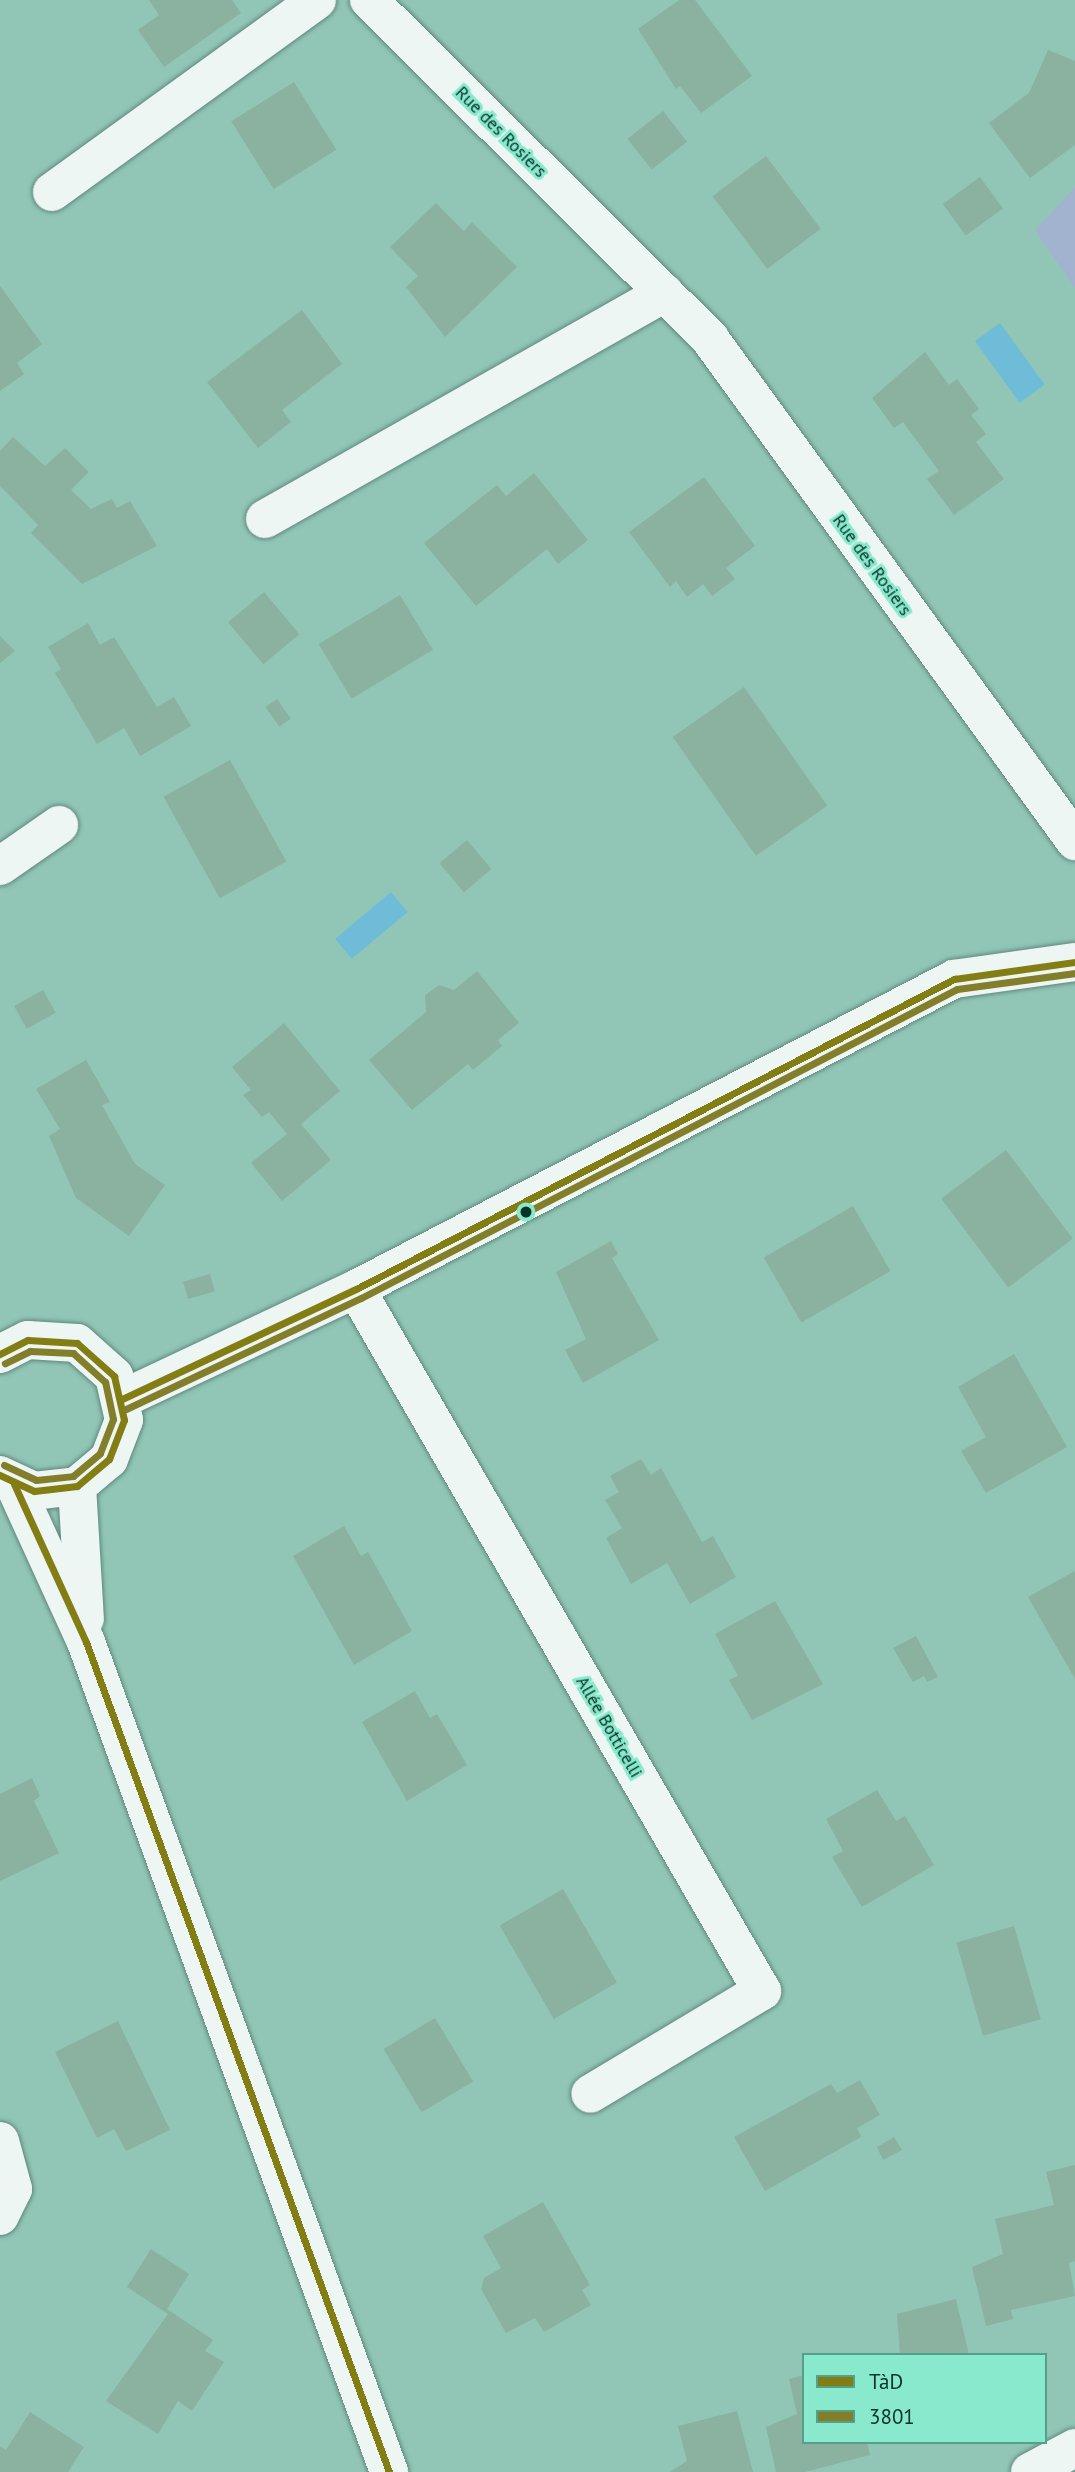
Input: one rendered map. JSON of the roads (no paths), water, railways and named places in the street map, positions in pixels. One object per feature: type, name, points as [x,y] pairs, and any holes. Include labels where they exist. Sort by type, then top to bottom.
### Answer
[{"type":"street","points":[[52,192],[317,0]]},
{"type":"street","name":"Rue des Rosiers","points":[[369,0],[710,339],[1075,841]]},
{"type":"street","points":[[265,519],[664,293]]},
{"type":"street","points":[[0,866],[59,825]]},
{"type":"street","points":[[122,1399],[356,1289],[954,979],[1075,962]]},
{"type":"street","name":"Allée Botticelli","points":[[356,1289],[762,1991],[590,2094]]},
{"type":"street","points":[[2,1348],[28,1340],[77,1343],[106,1366],[122,1399],[120,1441],[95,1475],[77,1486],[55,1491],[7,1479]]},
{"type":"street","points":[[7,1479],[86,1642],[389,2472]]},
{"type":"street","points":[[77,1486],[86,1642]]},
{"type":"street","points":[[0,2141],[13,2189],[0,2217]]},
{"type":"street","points":[[1030,2472],[1075,2448]]}]
